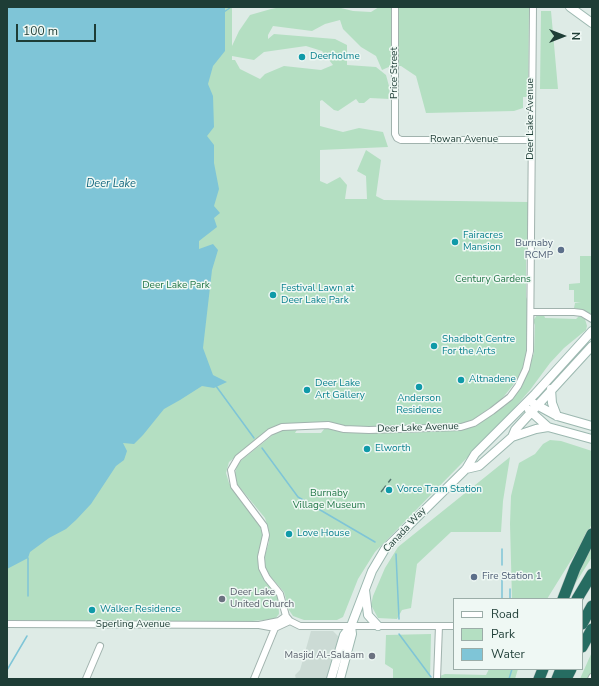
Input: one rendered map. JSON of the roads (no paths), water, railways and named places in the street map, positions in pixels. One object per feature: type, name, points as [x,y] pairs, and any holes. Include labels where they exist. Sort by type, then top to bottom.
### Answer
[{"type":"highway","points":[[563,598],[575,568],[592,534]]},
{"type":"highway","points":[[578,598],[592,574]]},
{"type":"highway","points":[[583,622],[592,606]]},
{"type":"highway","points":[[583,645],[592,629]]},
{"type":"highway","points":[[538,679],[542,670]]},
{"type":"highway","points":[[566,679],[570,670]]},
{"type":"main road","points":[[570,7],[592,23]]},
{"type":"main road","name":"Canada Way","points":[[331,679],[344,635],[351,626],[372,571],[386,549],[466,469],[475,454],[527,403],[592,331]]},
{"type":"main road","name":"Canada Way","points":[[466,469],[479,466],[512,437],[515,430],[551,389],[592,346]]},
{"type":"main road","points":[[551,389],[552,403],[557,416]]},
{"type":"main road","points":[[527,403],[535,409],[548,428]]},
{"type":"main road","points":[[535,409],[592,426]]},
{"type":"main road","points":[[512,437],[536,428],[548,428],[592,439]]},
{"type":"main road","points":[[365,589],[368,615],[378,626]]},
{"type":"main road","name":"Canada Way","points":[[340,679],[351,637],[351,626]]},
{"type":"street","name":"Price Street","points":[[396,7],[395,134],[397,138]]},
{"type":"street","name":"Deer Lake Avenue","points":[[288,618],[280,594],[267,578],[262,568],[261,557],[266,535],[264,526],[232,482],[231,470],[235,462],[270,432],[289,426],[328,425],[344,429],[369,430],[454,428],[474,423],[506,400],[514,392],[523,377],[530,351],[533,7]]},
{"type":"street","name":"Rowan Avenue","points":[[397,138],[401,140],[531,140]]},
{"type":"street","points":[[531,312],[574,312],[582,313],[592,319]]},
{"type":"street","points":[[254,679],[275,628],[288,618],[300,626],[453,626]]},
{"type":"street","name":"Sperling Avenue","points":[[259,625],[288,618]]},
{"type":"street","name":"Sperling Avenue","points":[[7,624],[259,625],[275,628]]},
{"type":"street","points":[[437,679],[439,626]]},
{"type":"street","points":[[86,679],[100,646]]},
{"type":"water","name":"Deer Lake","points":[[7,7],[225,7],[225,51],[213,66],[208,84],[213,96],[214,127],[207,136],[214,145],[214,163],[219,189],[214,206],[220,213],[214,218],[217,227],[199,241],[199,249],[213,244],[218,250],[212,270],[203,348],[213,375],[227,382],[214,388],[202,386],[164,409],[134,444],[123,443],[127,451],[124,460],[116,466],[91,504],[66,529],[49,538],[30,552],[28,558],[7,569]]},
{"type":"waterway","points":[[224,12],[231,7]]},
{"type":"waterway","points":[[216,386],[254,438]]},
{"type":"waterway","points":[[262,448],[298,497],[375,542]]},
{"type":"waterway","points":[[502,549],[502,565]]},
{"type":"waterway","points":[[396,554],[399,619]]},
{"type":"waterway","points":[[28,558],[28,596]]},
{"type":"waterway","points":[[502,573],[502,598]]},
{"type":"waterway","points":[[510,589],[510,598]]},
{"type":"waterway","points":[[399,634],[431,677]]},
{"type":"waterway","points":[[7,670],[27,636]]},
{"type":"waterway","points":[[509,679],[512,670]]},
{"type":"railway","points":[[381,492],[391,479]]},
{"type":"place","name":"Deerholme","points":[[302,57]]},
{"type":"place","name":"Fairacres Mansion","points":[[455,242]]},
{"type":"place","name":"Burnaby RCMP","points":[[561,250]]},
{"type":"place","name":"Festival Lawn at Deer Lake Park","points":[[273,295]]},
{"type":"place","name":"Shadbolt Centre For the Arts","points":[[434,346]]},
{"type":"place","name":"Altnadene","points":[[461,380]]},
{"type":"place","name":"Anderson Residence","points":[[419,387]]},
{"type":"place","name":"Deer Lake Art Gallery","points":[[307,390]]},
{"type":"place","name":"Elworth","points":[[367,449]]},
{"type":"place","name":"Vorce Tram Station","points":[[389,490]]},
{"type":"place","name":"Love House","points":[[289,534]]},
{"type":"place","name":"Fire Station 1","points":[[474,577]]},
{"type":"place","name":"Deer Lake United Church","points":[[222,599]]},
{"type":"place","name":"Walker Residence","points":[[92,610]]},
{"type":"place","name":"Masjid Al-Salaam","points":[[372,656]]},
{"type":"park label","name":"Century Gardens","points":[[493,280]]},
{"type":"park label","name":"Deer Lake Park","points":[[176,286]]},
{"type":"park label","name":"Burnaby Village Museum","points":[[329,500]]}]
